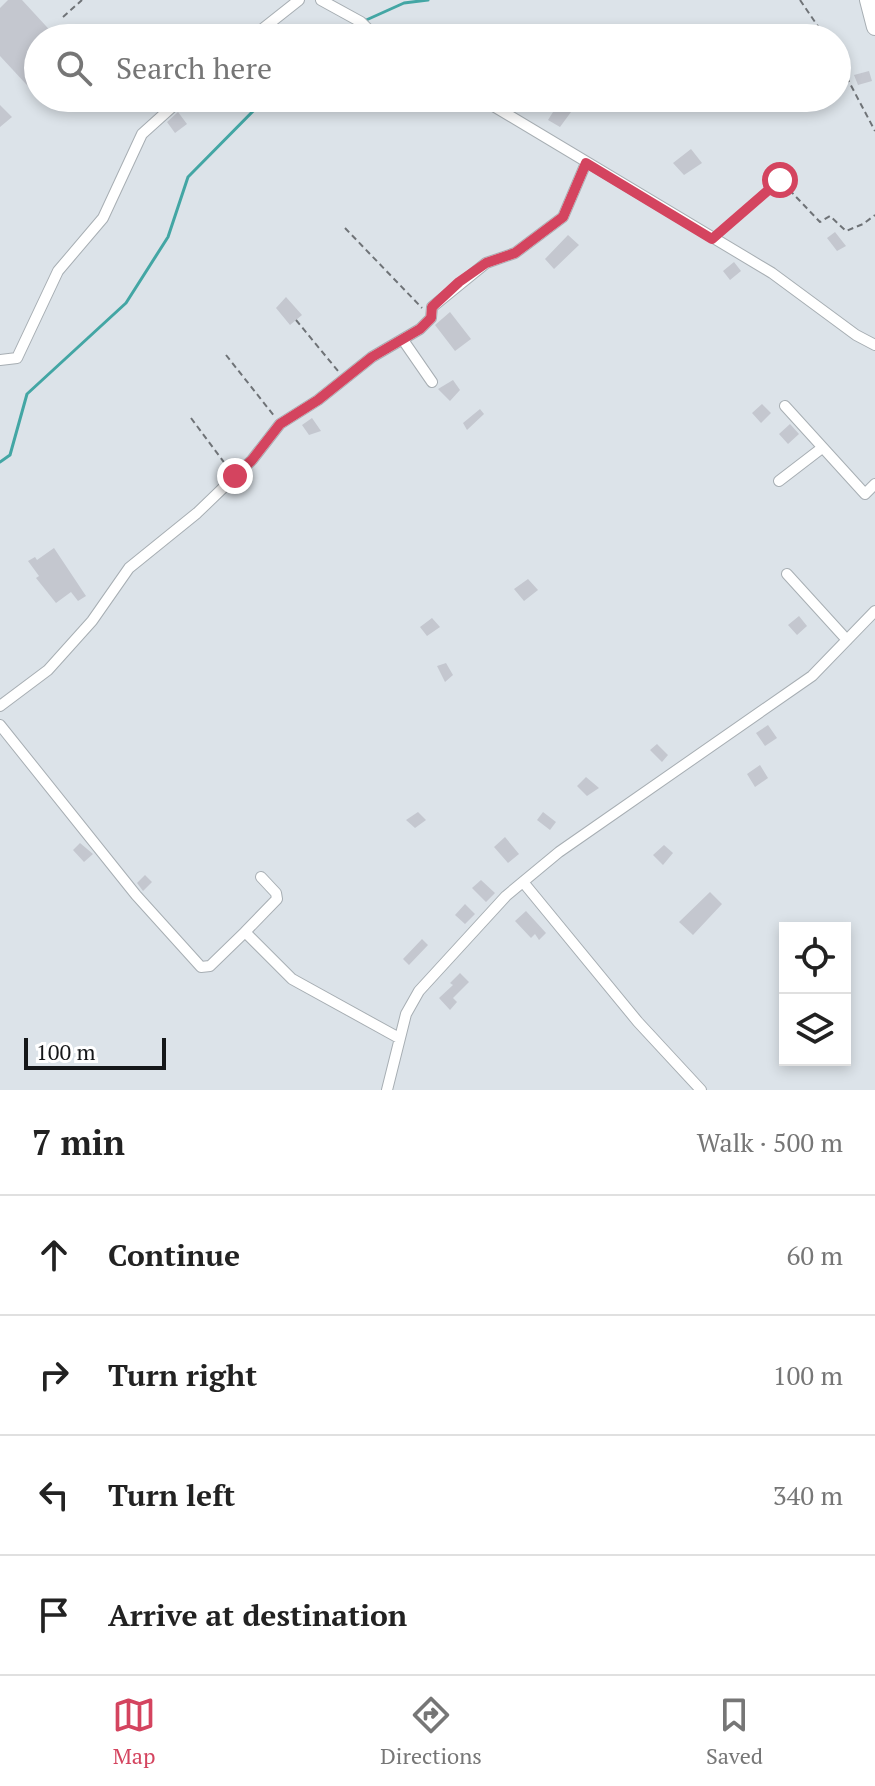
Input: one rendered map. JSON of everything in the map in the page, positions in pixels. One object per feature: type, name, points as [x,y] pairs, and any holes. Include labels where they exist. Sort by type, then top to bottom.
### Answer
[{"type":"main road","points":[[868,0],[875,27]]},
{"type":"street","points":[[269,24],[299,0]]},
{"type":"street","points":[[321,0],[363,24]]},
{"type":"street","points":[[0,360],[17,358],[58,271],[103,218],[142,134],[166,112]]},
{"type":"street","points":[[503,112],[772,273],[856,335],[875,345]]},
{"type":"street","points":[[0,706],[48,670],[92,621],[129,568],[197,513],[252,460],[280,424],[431,318],[432,307],[459,282],[486,263],[515,253],[563,217],[586,163]]},
{"type":"street","points":[[403,340],[432,382]]},
{"type":"street","points":[[785,406],[865,494],[875,484]]},
{"type":"street","points":[[779,481],[822,448]]},
{"type":"street","points":[[787,574],[847,640]]},
{"type":"street","points":[[387,1090],[406,1014],[419,991],[478,926],[559,852],[812,676],[875,611]]},
{"type":"street","points":[[0,725],[136,895],[201,967],[210,966],[277,899],[276,893],[261,877]]},
{"type":"street","points":[[523,882],[638,1022],[701,1090]]},
{"type":"street","points":[[245,932],[292,979],[399,1038]]},
{"type":"path","points":[[63,17],[82,0]]},
{"type":"path","points":[[800,0],[816,24]]},
{"type":"path","points":[[851,86],[875,131]]},
{"type":"path","points":[[712,239],[780,180],[820,222],[830,216],[846,231],[875,215]]},
{"type":"path","points":[[345,228],[431,318]]},
{"type":"path","points":[[296,320],[343,378]]},
{"type":"path","points":[[226,355],[280,424]]},
{"type":"path","points":[[191,418],[235,476]]},
{"type":"building","points":[[8,0],[22,0],[44,24],[24,24],[24,82],[0,56],[0,8]]},
{"type":"building","points":[[869,71],[872,81],[858,85],[854,75]]},
{"type":"building","points":[[0,105],[12,117],[0,127]]},
{"type":"building","points":[[178,112],[187,124],[175,133],[167,122]]},
{"type":"building","points":[[553,112],[571,112],[560,127],[548,120]]},
{"type":"building","points":[[691,149],[702,163],[684,175],[673,163]]},
{"type":"building","points":[[835,232],[846,246],[837,251],[827,238]]},
{"type":"building","points":[[568,235],[579,245],[554,269],[545,259]]},
{"type":"building","points":[[734,262],[741,271],[730,280],[723,271]]},
{"type":"building","points":[[286,297],[302,315],[290,325],[276,308]]},
{"type":"building","points":[[450,312],[471,339],[455,351],[435,325]]},
{"type":"building","points":[[453,380],[460,390],[450,401],[438,389]]},
{"type":"building","points":[[762,404],[771,413],[761,423],[752,413]]},
{"type":"building","points":[[480,409],[484,414],[467,430],[463,423]]},
{"type":"building","points":[[312,418],[321,431],[309,435],[302,425]]},
{"type":"building","points":[[790,424],[799,434],[788,444],[779,434]]},
{"type":"building","points":[[54,548],[86,596],[78,601],[71,592],[56,603],[36,578],[39,576],[28,561],[35,557],[37,560]]},
{"type":"building","points":[[528,579],[538,590],[524,601],[514,589]]},
{"type":"building","points":[[799,616],[807,626],[797,635],[788,625]]},
{"type":"building","points":[[432,618],[440,627],[427,636],[420,627]]},
{"type":"building","points":[[446,663],[453,675],[445,682],[437,666]]},
{"type":"building","points":[[768,725],[777,738],[765,746],[756,733]]},
{"type":"building","points":[[657,744],[668,755],[662,762],[650,750]]},
{"type":"building","points":[[760,765],[768,778],[755,787],[747,774]]},
{"type":"building","points":[[586,777],[599,788],[587,796],[577,786]]},
{"type":"building","points":[[418,812],[426,820],[415,828],[406,820]]},
{"type":"building","points":[[543,812],[556,822],[550,830],[537,820]]},
{"type":"building","points":[[505,837],[519,854],[508,863],[494,847]]},
{"type":"building","points":[[80,843],[93,854],[84,862],[73,850]]},
{"type":"building","points":[[664,845],[673,853],[663,865],[653,855]]},
{"type":"building","points":[[145,875],[152,882],[143,891],[137,883]]},
{"type":"building","points":[[481,880],[495,893],[486,902],[472,888]]},
{"type":"building","points":[[710,892],[722,904],[693,935],[679,922]]},
{"type":"building","points":[[465,904],[475,914],[465,924],[455,915]]},
{"type":"building","points":[[526,911],[546,933],[539,940],[535,934],[531,938],[515,921]]},
{"type":"building","points":[[422,939],[428,945],[409,965],[403,959]]},
{"type":"building","points":[[460,973],[469,982],[453,998],[457,1002],[450,1010],[439,998]]},
{"type":"waterway","points":[[364,21],[404,3],[428,0]]},
{"type":"waterway","points":[[0,462],[10,455],[27,394],[126,303],[168,237],[188,177],[252,112]]},
{"type":"route","points":[[235,476],[280,424],[318,400],[372,357],[420,329],[431,318],[432,307],[459,282],[486,263],[515,253],[563,217],[586,163],[712,239],[780,180]]}]
